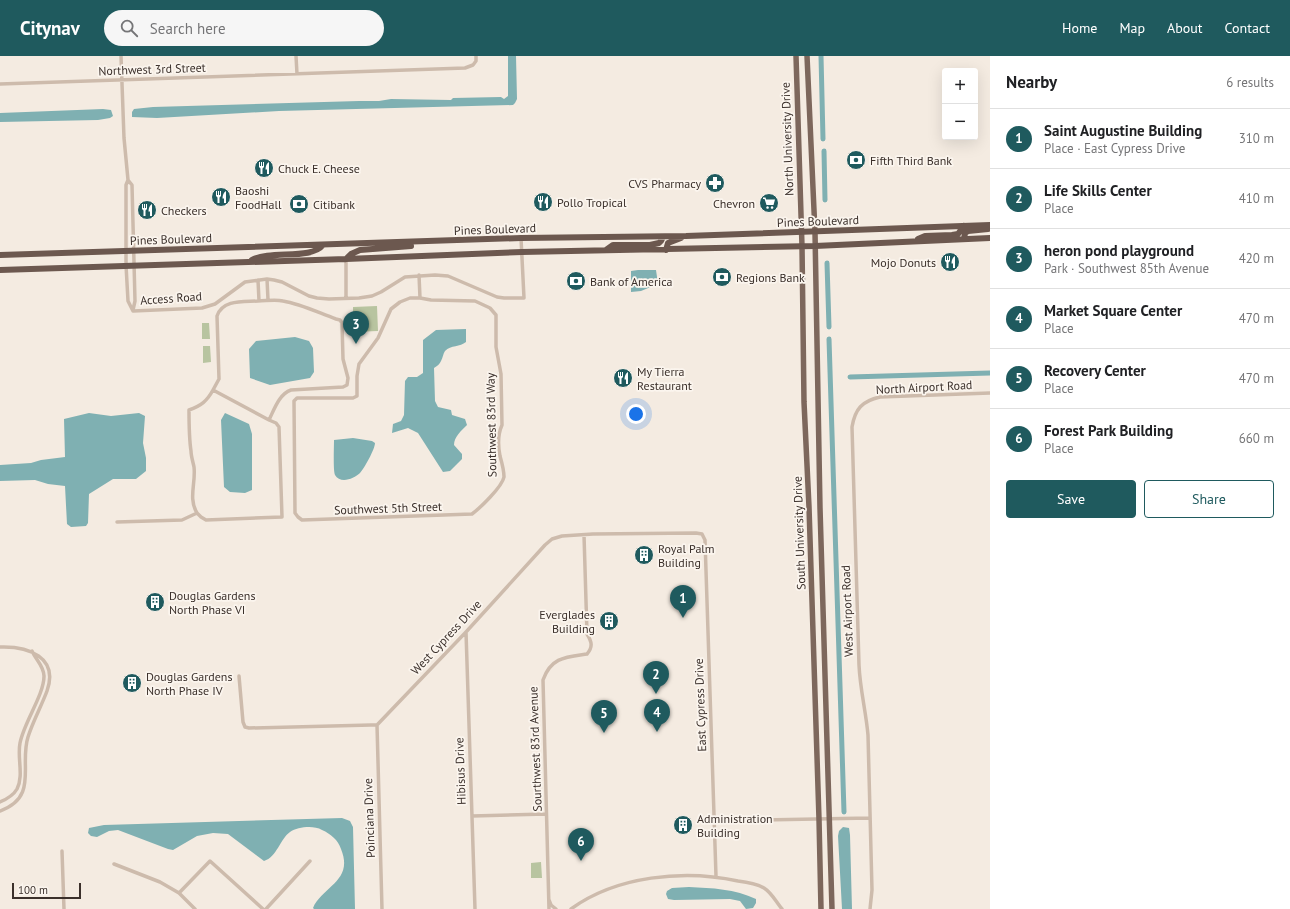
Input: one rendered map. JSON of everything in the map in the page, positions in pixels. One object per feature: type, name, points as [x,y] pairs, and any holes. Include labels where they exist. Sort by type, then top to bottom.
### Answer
[{"type":"highway","name":"Pines Boulevard","points":[[0,255],[130,252],[521,238],[662,237],[990,225]]},
{"type":"highway","points":[[911,242],[925,236],[958,234],[964,226]]},
{"type":"highway","points":[[964,239],[967,231],[990,229]]},
{"type":"highway","points":[[666,250],[666,247],[670,242],[686,236]]},
{"type":"highway","points":[[606,250],[614,245],[650,245],[659,243],[662,237]]},
{"type":"highway","name":"Pines Boulevard","points":[[0,270],[522,252],[815,246],[990,238]]},
{"type":"highway","points":[[346,259],[351,254],[360,250],[416,245],[422,242]]},
{"type":"highway","points":[[247,262],[255,258],[313,252],[320,249],[323,245]]},
{"type":"main road","name":"North University Drive","points":[[796,56],[802,246]]},
{"type":"main road","name":"North University Drive","points":[[807,56],[815,246]]},
{"type":"main road","name":"South University Drive","points":[[802,246],[804,402],[809,515],[821,909]]},
{"type":"main road","name":"South University Drive","points":[[815,246],[819,461],[832,909]]},
{"type":"street","points":[[121,56],[124,138],[128,180],[132,185],[130,252],[126,265],[128,301],[133,311]]},
{"type":"street","points":[[296,56],[297,74]]},
{"type":"street","name":"Northwest 3rd Street","points":[[0,84],[465,68],[473,65],[476,61],[476,56]]},
{"type":"street","points":[[521,238],[522,252]]},
{"type":"street","points":[[130,252],[134,265]]},
{"type":"street","name":"Access Road","points":[[133,311],[202,308],[215,304],[246,282],[267,279],[282,282],[309,296],[317,298],[346,298],[372,296],[405,277],[435,274],[448,276],[497,297],[524,298],[522,252]]},
{"type":"street","points":[[346,259],[346,298]]},
{"type":"street","name":"Pines Boulevard","points":[[133,311],[134,265]]},
{"type":"street","points":[[419,275],[420,298]]},
{"type":"street","points":[[267,279],[268,300]]},
{"type":"street","points":[[258,280],[259,301]]},
{"type":"street","name":"Southwest 5th Street","points":[[420,298],[410,298],[391,308],[378,338],[359,364],[356,396],[352,398],[297,398],[294,400],[295,513],[302,520],[406,518],[472,514],[478,510]]},
{"type":"street","name":"Southwest 83rd Way","points":[[420,298],[431,300],[475,301],[490,308],[496,315],[496,347],[501,374],[502,425],[499,433],[500,454],[504,476],[502,483],[478,510]]},
{"type":"street","points":[[213,390],[269,420],[276,423],[279,427],[282,517],[206,520],[197,513],[195,509],[192,496],[194,465],[190,444],[190,410],[196,408],[207,400],[219,379],[218,312],[237,301],[279,300],[340,320],[342,323],[344,359],[348,378],[347,384],[343,387],[291,390],[286,392],[282,396],[269,420]]},
{"type":"street","name":"North Airport Road","points":[[862,406],[872,399],[880,397],[990,393]]},
{"type":"street","name":"West Airport Road","points":[[862,406],[854,416],[852,427],[860,682],[868,735],[872,890],[870,909]]},
{"type":"street","points":[[117,522],[182,520],[197,513]]},
{"type":"street","name":"West Cypress Drive","points":[[377,725],[466,632],[545,545],[557,537],[696,532],[702,534]]},
{"type":"street","name":"East Cypress Drive","points":[[702,534],[705,540],[716,876]]},
{"type":"street","name":"Sourthwest 83rd Avenue","points":[[548,909],[543,680],[548,669],[560,659],[586,654],[590,651],[592,646],[588,634],[584,535]]},
{"type":"street","name":"Hibisus Drive","points":[[466,632],[475,909]]},
{"type":"street","points":[[0,647],[13,647],[32,652],[40,656],[47,667],[49,677],[48,685],[28,734],[25,749],[26,780],[24,787],[16,801],[6,809],[0,811]]},
{"type":"street","points":[[0,802],[11,796],[17,789],[20,774],[19,749],[23,732],[41,689],[44,677],[43,669],[32,652]]},
{"type":"street","points":[[43,669],[47,667]]},
{"type":"street","points":[[239,676],[242,722],[245,727],[377,725]]},
{"type":"street","name":"Poinciana Drive","points":[[377,725],[382,909]]},
{"type":"street","points":[[23,732],[28,734]]},
{"type":"street","points":[[18,785],[24,787]]},
{"type":"street","points":[[472,816],[546,814]]},
{"type":"street","points":[[714,821],[870,818]]},
{"type":"street","points":[[62,851],[64,909]]},
{"type":"street","points":[[178,893],[210,861],[265,909],[310,861]]},
{"type":"street","points":[[114,864],[160,882],[178,893],[195,909]]},
{"type":"street","points":[[571,909],[590,897],[637,881],[664,877],[716,876],[764,888],[782,909]]},
{"type":"street","points":[[548,899],[551,905],[556,909]]},
{"type":"green space","points":[[377,306],[378,331],[353,332],[353,307]]},
{"type":"green space","points":[[202,323],[209,323],[210,339],[202,339]]},
{"type":"green space","points":[[203,346],[210,346],[211,362],[203,363]]},
{"type":"green space","points":[[541,862],[542,878],[531,878],[531,863]]},
{"type":"water","points":[[508,56],[516,56],[517,99],[513,105],[279,111],[157,118],[132,117],[132,112],[134,109],[153,107],[379,101],[391,99],[451,100],[453,98],[501,97],[504,99],[508,96]]},
{"type":"water","points":[[103,109],[111,110],[113,116],[98,120],[0,122],[0,113]]},
{"type":"water","points":[[656,270],[658,284],[641,291],[631,292],[631,271]]},
{"type":"water","points":[[466,329],[466,342],[445,351],[440,363],[434,368],[435,401],[438,407],[451,410],[452,415],[465,419],[467,425],[458,434],[454,442],[454,445],[462,454],[462,459],[450,471],[443,472],[418,433],[408,428],[392,433],[393,424],[401,421],[404,415],[405,381],[408,377],[417,377],[423,373],[423,340],[436,330]]},
{"type":"water","points":[[295,337],[309,341],[313,348],[314,372],[310,378],[270,385],[250,378],[249,349],[256,341]]},
{"type":"water","points":[[89,413],[111,416],[139,413],[145,416],[143,443],[146,458],[146,471],[136,479],[113,479],[89,494],[88,523],[86,526],[71,527],[67,524],[65,486],[48,484],[35,480],[0,481],[0,465],[31,463],[41,460],[65,457],[64,419]]},
{"type":"water","points":[[225,413],[249,424],[252,434],[252,490],[245,493],[230,492],[224,487],[221,420]]},
{"type":"water","points":[[353,438],[372,441],[375,443],[375,446],[360,473],[347,480],[337,478],[334,472],[334,440]]},
{"type":"water","points":[[342,818],[350,821],[353,827],[355,909],[313,908],[323,894],[336,882],[344,869],[344,860],[338,843],[331,835],[318,828],[306,827],[290,832],[272,856],[264,861],[228,834],[213,833],[197,836],[173,850],[118,830],[109,831],[97,837],[91,836],[88,833],[89,828],[104,825]]},
{"type":"water","points":[[843,827],[849,828],[850,835],[852,909],[842,909],[838,836],[839,831]]},
{"type":"water","points":[[689,887],[732,891],[756,899],[756,903],[753,908],[746,909],[740,901],[730,899],[668,899],[666,894],[667,891],[672,888]]},
{"type":"waterway","points":[[821,56],[823,139]]},
{"type":"waterway","points":[[824,151],[825,200]]},
{"type":"waterway","points":[[827,263],[829,327]]},
{"type":"waterway","points":[[829,339],[844,812]]},
{"type":"waterway","points":[[850,377],[990,373]]},
{"type":"place","name":"Fifth Third Bank","points":[[856,160]]},
{"type":"place","name":"Chuck E. Cheese","points":[[264,168]]},
{"type":"place","name":"CVS Pharmacy","points":[[715,183]]},
{"type":"place","name":"Baoshi FoodHall","points":[[221,197]]},
{"type":"place","name":"Pollo Tropical","points":[[543,202]]},
{"type":"place","name":"Chevron","points":[[769,203]]},
{"type":"place","name":"Citibank","points":[[299,204]]},
{"type":"place","name":"Checkers","points":[[147,210]]},
{"type":"place","name":"Mojo Donuts","points":[[950,262]]},
{"type":"place","name":"Regions Bank","points":[[722,277]]},
{"type":"place","name":"Bank of America","points":[[576,281]]},
{"type":"place","name":"heron pond playground","points":[[356,344]]},
{"type":"place","name":"My Tierra Restaurant","points":[[623,378]]},
{"type":"place","name":"Royal Palm Building","points":[[644,555]]},
{"type":"place","name":"Douglas Gardens North Phase VI","points":[[155,602]]},
{"type":"place","name":"Saint Augustine Building","points":[[683,618]]},
{"type":"place","name":"Everglades Building","points":[[609,621]]},
{"type":"place","name":"Douglas Gardens North Phase IV","points":[[132,683]]},
{"type":"place","name":"Life Skills Center","points":[[656,694]]},
{"type":"place","name":"Market Square Center","points":[[657,732]]},
{"type":"place","name":"Recovery Center","points":[[604,733]]},
{"type":"place","name":"Administration Building","points":[[683,825]]},
{"type":"place","name":"Forest Park Building","points":[[581,861]]}]
